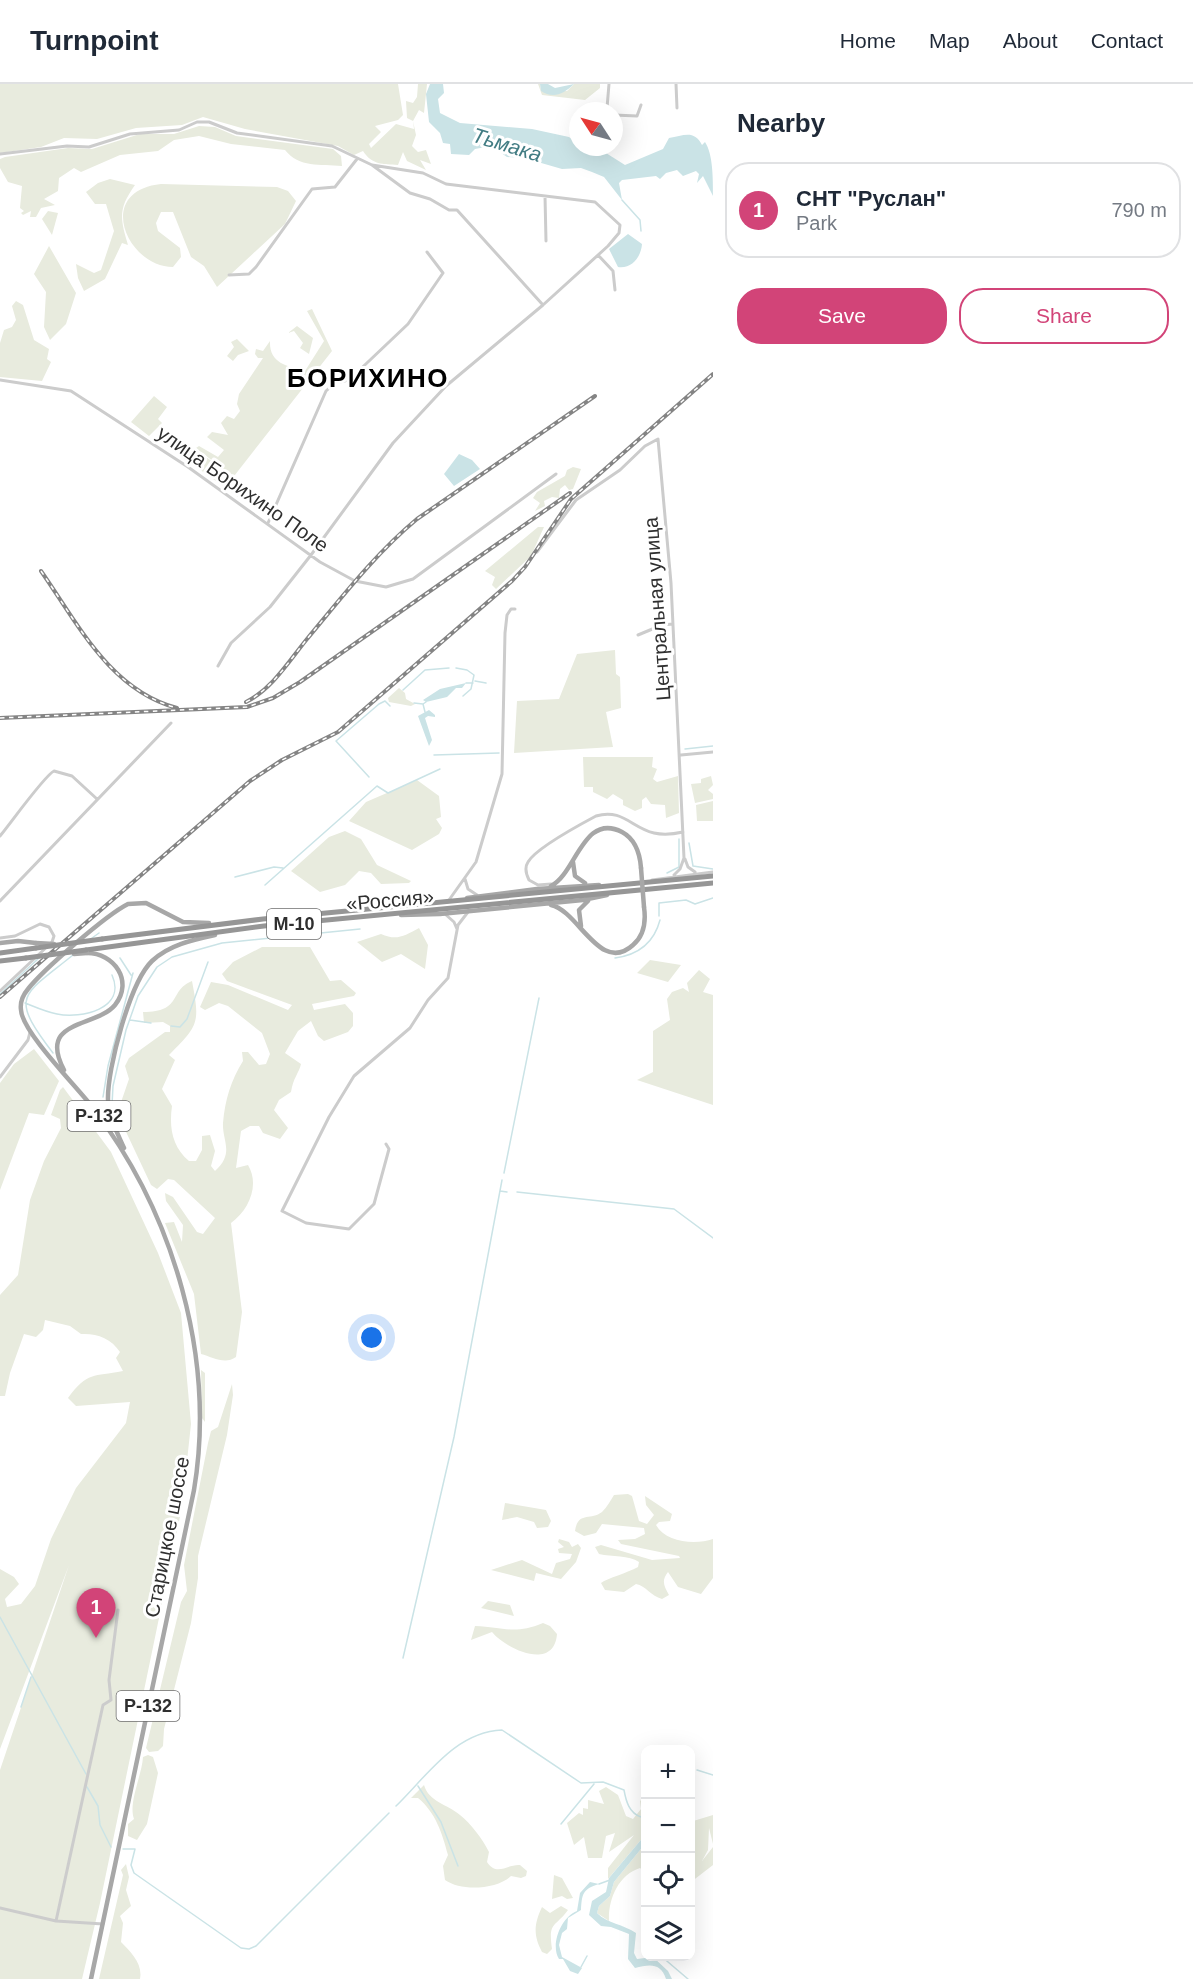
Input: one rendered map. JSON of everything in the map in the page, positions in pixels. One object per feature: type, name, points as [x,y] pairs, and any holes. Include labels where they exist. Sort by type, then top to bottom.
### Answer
[{"type":"highway","name":"«Россия»","points":[[0,961],[86,952],[231,927],[713,874]]},
{"type":"highway","name":"«Россия»","points":[[0,953],[36,946],[63,945],[102,939],[393,915],[713,883]]},
{"type":"main road","points":[[546,888],[556,884],[588,837],[600,830],[611,829],[623,833],[633,842],[638,852],[644,907],[642,933],[625,950],[613,952],[600,948],[565,910],[546,904]]},
{"type":"main road","points":[[573,862],[575,876],[588,884]]},
{"type":"main road","points":[[454,902],[477,895],[546,888],[588,884],[614,886]]},
{"type":"main road","points":[[393,915],[445,914],[591,900],[616,893]]},
{"type":"main road","points":[[582,929],[579,910],[591,900]]},
{"type":"main road","points":[[30,1032],[21,1011],[27,990],[126,904],[146,903],[183,922],[231,927]]},
{"type":"main road","points":[[500,904],[528,905]]},
{"type":"main road","points":[[127,1156],[112,1122],[108,1102],[110,1079],[128,1006],[143,972],[158,956],[177,945],[231,927]]},
{"type":"main road","points":[[0,943],[22,941],[36,946]]},
{"type":"main road","points":[[68,1076],[58,1055],[62,1036],[72,1025],[112,1008],[122,988],[120,972],[111,961],[103,956],[86,952]]},
{"type":"main road","name":"Старицкое шоссе","points":[[30,1032],[68,1076],[127,1156],[158,1221],[186,1308],[197,1370],[198,1447],[192,1501],[91,1979]]},
{"type":"main road","points":[[94,1110],[103,1108],[108,1102]]},
{"type":"street","points":[[608,102],[609,84]]},
{"type":"street","points":[[676,84],[677,108]]},
{"type":"street","points":[[623,115],[637,116],[641,105]]},
{"type":"street","points":[[0,154],[68,146],[89,147],[130,134],[179,130],[197,122],[209,122],[237,133],[332,146],[372,165],[423,173],[446,184],[595,202],[613,216],[620,225],[619,233],[598,255],[543,305],[446,386],[387,451],[311,555],[270,607],[231,643],[218,666]]},
{"type":"street","points":[[229,275],[249,274],[312,189],[335,187],[357,159]]},
{"type":"street","points":[[372,165],[410,193],[449,210],[457,210],[543,305]]},
{"type":"street","points":[[545,196],[546,241]]},
{"type":"street","points":[[268,523],[326,392],[335,383],[349,380],[408,324],[443,273],[427,252]]},
{"type":"street","points":[[598,255],[613,271],[615,290]]},
{"type":"street","name":"улица Борихино Поле","points":[[0,380],[69,390],[188,467],[311,555],[355,581],[386,587],[413,579],[556,474]]},
{"type":"street","name":"Центральная улица","points":[[537,552],[576,500],[620,470],[645,446],[658,439],[661,448],[674,624],[684,858]]},
{"type":"street","points":[[445,902],[454,896],[476,862],[502,774],[505,633],[507,615],[511,609],[515,609]]},
{"type":"street","points":[[638,635],[662,625],[674,624]]},
{"type":"street","points":[[0,901],[171,723]]},
{"type":"street","points":[[681,756],[713,752]]},
{"type":"street","points":[[0,836],[40,783],[54,771],[72,776],[97,800]]},
{"type":"street","points":[[556,884],[538,885],[532,882],[526,871],[528,862],[539,851],[596,816],[612,814],[622,816],[654,833],[683,832]]},
{"type":"street","points":[[684,858],[688,867],[699,873]]},
{"type":"street","points":[[674,876],[682,867],[684,858]]},
{"type":"street","points":[[636,884],[674,876],[713,874]]},
{"type":"street","points":[[465,878],[468,889],[477,895]]},
{"type":"street","points":[[386,1144],[389,1149],[374,1204],[349,1229],[306,1223],[282,1211],[328,1117],[354,1076],[410,1028],[428,1000],[448,978],[452,969],[457,931],[461,920],[469,912]]},
{"type":"street","points":[[445,914],[454,922],[457,931]]},
{"type":"street","points":[[0,938],[15,936],[40,924],[49,927],[54,936],[52,942],[0,991]]},
{"type":"street","points":[[0,1077],[28,1040],[30,1032]]},
{"type":"street","points":[[56,1921],[103,1706],[111,1700],[109,1680],[118,1610]]},
{"type":"street","points":[[0,1908],[56,1921],[103,1924]]},
{"type":"shaded area","points":[[0,84],[398,84],[403,115],[398,120],[375,126],[381,132],[369,144],[371,148],[396,124],[414,129],[413,121],[416,135],[412,146],[418,152],[426,150],[431,164],[420,160],[426,170],[407,161],[403,152],[398,165],[383,164],[370,159],[363,151],[354,155],[338,146],[245,129],[203,117],[182,125],[136,128],[97,139],[64,138],[41,147],[0,153]]},
{"type":"shaded area","points":[[418,84],[427,84],[424,113],[419,110],[413,121],[407,118],[406,101],[413,103],[417,97]]},
{"type":"shaded area","points":[[538,84],[540,84],[541,91],[567,91],[574,84],[600,84],[600,88],[585,100],[542,95]]},
{"type":"shaded area","points":[[199,126],[215,127],[236,136],[333,149],[341,156],[342,166],[310,164],[297,160],[285,150],[231,144],[199,136],[174,140],[158,151],[120,155],[81,172],[74,168],[59,178],[58,191],[44,199],[55,205],[41,208],[36,217],[30,217],[31,211],[23,215],[21,213],[24,211],[20,208],[22,186],[8,182],[0,168],[0,159],[5,157],[68,148],[92,149],[140,134],[174,134]]},
{"type":"shaded area","points":[[110,179],[135,185],[123,207],[122,214],[128,245],[122,243],[105,279],[84,291],[78,278],[76,264],[94,273],[101,270],[114,231],[106,204],[95,204],[86,192],[98,183]]},
{"type":"shaded area","points":[[161,184],[277,187],[288,191],[296,201],[285,224],[217,287],[204,266],[191,257],[173,212],[161,212],[156,223],[158,231],[180,248],[181,257],[173,267],[157,264],[142,255],[131,243],[125,228],[123,213],[128,200],[140,190]]},
{"type":"shaded area","points":[[48,211],[58,213],[52,235],[42,219]]},
{"type":"shaded area","points":[[49,246],[76,293],[66,324],[50,340],[44,327],[46,292],[34,274]]},
{"type":"shaded area","points":[[16,301],[23,305],[34,340],[49,349],[47,359],[51,362],[42,381],[0,377],[0,343],[4,330],[12,327],[16,320],[12,306]]},
{"type":"shaded area","points":[[312,309],[332,351],[231,480],[251,496],[245,502],[188,461],[195,449],[232,476],[196,448],[199,446],[218,457],[224,450],[207,437],[212,432],[228,435],[221,423],[227,416],[234,419],[240,411],[237,404],[239,394],[263,358],[258,358],[255,354],[256,349],[263,351],[270,341],[272,354],[276,359],[285,365],[305,371],[324,341],[307,311]]},
{"type":"shaded area","points":[[297,326],[313,338],[309,354],[300,348],[303,343],[294,331],[288,333]]},
{"type":"shaded area","points":[[237,339],[249,351],[238,355],[233,361],[227,356],[234,347],[231,342]]},
{"type":"shaded area","points":[[154,396],[167,407],[158,419],[162,423],[149,436],[131,422]]},
{"type":"shaded area","points":[[573,467],[581,469],[573,489],[569,490],[565,485],[560,489],[559,498],[552,497],[544,501],[545,506],[535,511],[540,503],[533,498],[537,492],[565,476],[567,470]]},
{"type":"shaded area","points":[[538,527],[544,527],[531,556],[496,589],[492,585],[495,577],[485,571]]},
{"type":"shaded area","points":[[615,650],[616,674],[620,677],[621,708],[606,712],[613,747],[514,753],[517,701],[559,699],[577,654]]},
{"type":"shaded area","points":[[399,688],[405,693],[406,699],[415,704],[411,706],[389,702],[388,698]]},
{"type":"shaded area","points":[[583,757],[653,757],[652,767],[657,769],[653,779],[657,782],[678,776],[679,813],[666,818],[665,805],[651,804],[646,797],[642,800],[642,808],[635,811],[623,805],[623,800],[613,794],[607,799],[593,792],[593,787],[584,787]]},
{"type":"shaded area","points":[[711,776],[713,785],[708,790],[713,794],[713,799],[695,803],[691,784],[701,783],[701,779]]},
{"type":"shaded area","points":[[417,780],[439,796],[441,817],[436,819],[442,828],[439,834],[412,850],[349,821],[366,802]]},
{"type":"shaded area","points":[[713,801],[713,821],[697,821],[696,805]]},
{"type":"shaded area","points":[[345,831],[361,839],[377,865],[411,881],[381,884],[371,873],[359,871],[345,885],[320,892],[291,871],[329,837]]},
{"type":"shaded area","points":[[419,928],[428,945],[425,969],[401,954],[382,962],[357,942],[381,934],[400,937]]},
{"type":"shaded area","points":[[262,947],[310,947],[330,981],[341,980],[356,993],[354,996],[312,1004],[314,1010],[345,1004],[353,1013],[353,1026],[348,1032],[324,1041],[318,1036],[311,1021],[298,1031],[285,1053],[301,1064],[291,1092],[279,1100],[274,1110],[288,1128],[280,1139],[263,1133],[259,1126],[250,1126],[241,1131],[236,1168],[248,1165],[253,1189],[243,1211],[231,1223],[242,1312],[236,1357],[223,1360],[201,1354],[194,1294],[165,1223],[174,1222],[182,1242],[183,1225],[166,1201],[165,1193],[173,1197],[197,1232],[203,1234],[215,1218],[174,1180],[168,1179],[157,1189],[151,1185],[120,1119],[119,1108],[129,1079],[125,1066],[129,1058],[165,1032],[170,1032],[170,1026],[163,1022],[144,1023],[143,1012],[164,1009],[170,1005],[185,985],[192,981],[196,1006],[195,1022],[186,1037],[169,1055],[175,1060],[162,1089],[172,1106],[173,1136],[183,1155],[189,1161],[196,1161],[202,1150],[202,1136],[210,1135],[215,1151],[211,1166],[215,1171],[221,1165],[226,1153],[223,1129],[225,1106],[229,1090],[243,1061],[242,1052],[248,1052],[259,1065],[266,1064],[270,1054],[262,1033],[228,1006],[219,1003],[205,1010],[200,1007],[211,982],[228,985],[288,1010],[292,1005],[227,981],[222,974],[233,962]]},
{"type":"shaded area","points":[[650,960],[681,965],[668,982],[637,973]]},
{"type":"shaded area","points":[[699,970],[710,979],[703,992],[713,995],[713,1105],[637,1080],[653,1072],[653,1031],[670,1020],[667,999],[672,992],[683,988],[689,992],[687,983]]},
{"type":"shaded area","points":[[34,1049],[59,1081],[44,1115],[29,1113],[0,1190],[0,1083],[14,1064]]},
{"type":"shaded area","points":[[63,1087],[111,1152],[158,1253],[181,1313],[191,1424],[182,1507],[100,1903],[82,1979],[0,1979],[0,1770],[69,1565],[0,1749],[0,1569],[14,1577],[19,1584],[5,1599],[7,1607],[21,1604],[35,1586],[51,1539],[76,1488],[126,1423],[130,1402],[76,1406],[68,1398],[86,1379],[123,1371],[116,1358],[120,1352],[103,1337],[81,1334],[70,1326],[45,1320],[43,1330],[36,1337],[24,1334],[10,1373],[5,1396],[0,1396],[0,1295],[18,1275],[30,1200],[44,1161],[61,1128],[60,1119],[51,1115]]},
{"type":"shaded area","points":[[201,1370],[205,1373],[205,1422],[202,1418]]},
{"type":"shaded area","points":[[232,1384],[233,1395],[227,1435],[198,1556],[198,1578],[191,1623],[164,1729],[163,1746],[158,1751],[149,1752],[146,1748],[181,1602],[187,1591],[184,1565],[208,1443],[211,1431],[218,1427]]},
{"type":"shaded area","points":[[614,1495],[632,1496],[639,1521],[647,1524],[654,1515],[646,1505],[645,1496],[672,1514],[670,1521],[659,1522],[656,1525],[667,1536],[690,1542],[713,1539],[713,1578],[701,1594],[678,1587],[668,1572],[664,1578],[664,1584],[669,1595],[662,1599],[636,1584],[624,1592],[605,1590],[601,1583],[638,1567],[639,1562],[625,1557],[599,1554],[595,1547],[601,1545],[652,1560],[680,1558],[621,1544],[618,1540],[635,1539],[645,1534],[644,1528],[602,1524],[596,1533],[584,1536],[575,1531],[579,1521],[598,1515]]},
{"type":"shaded area","points":[[505,1503],[546,1510],[551,1521],[548,1527],[537,1528],[534,1522],[517,1517],[502,1520]]},
{"type":"shaded area","points":[[559,1539],[569,1542],[572,1547],[578,1544],[581,1548],[576,1562],[561,1579],[536,1573],[534,1581],[491,1570],[522,1560],[552,1574],[556,1563],[570,1559],[572,1554],[559,1553],[558,1549],[564,1547],[558,1542]]},
{"type":"shaded area","points":[[488,1601],[510,1605],[514,1616],[481,1608]]},
{"type":"shaded area","points":[[543,1623],[550,1626],[557,1634],[554,1646],[548,1652],[539,1655],[518,1650],[492,1632],[471,1640],[475,1626],[524,1629]]},
{"type":"shaded area","points":[[148,1755],[153,1757],[158,1773],[147,1824],[137,1840],[128,1836],[128,1824],[134,1819],[134,1797],[143,1757]]},
{"type":"shaded area","points":[[424,1785],[430,1795],[460,1815],[476,1832],[489,1852],[487,1862],[491,1866],[498,1869],[520,1865],[527,1871],[526,1876],[521,1878],[511,1876],[497,1884],[479,1887],[461,1886],[445,1880],[443,1866],[448,1855],[441,1831],[424,1804],[418,1798],[411,1798]]},
{"type":"shaded area","points":[[606,1787],[618,1795],[626,1816],[633,1819],[641,1809],[641,1840],[608,1879],[608,1868],[634,1835],[609,1852],[615,1833],[606,1836],[602,1858],[588,1858],[584,1837],[574,1845],[567,1823],[579,1813],[583,1815],[583,1808],[588,1809],[588,1800],[604,1804],[599,1791]]},
{"type":"shaded area","points":[[713,1815],[713,1844],[709,1828],[708,1850],[702,1861],[713,1847],[713,1865],[695,1879],[695,1853],[695,1820]]},
{"type":"shaded area","points":[[641,1849],[641,1869],[632,1871],[620,1882],[610,1905],[609,1921],[597,1913],[599,1906],[610,1896],[614,1882]]},
{"type":"shaded area","points":[[126,1864],[129,1877],[126,1890],[131,1906],[120,1916],[123,1923],[121,1942],[138,1963],[140,1979],[99,1979],[123,1875],[121,1870]]},
{"type":"shaded area","points":[[554,1875],[562,1878],[573,1898],[567,1899],[562,1896],[552,1899]]},
{"type":"shaded area","points":[[561,1906],[568,1910],[552,1929],[552,1949],[547,1954],[542,1952],[537,1940],[537,1919],[542,1907],[550,1913]]},
{"type":"water","name":"Тьмака","points":[[430,84],[443,84],[444,93],[438,99],[440,113],[460,123],[532,129],[569,137],[569,156],[611,156],[625,165],[663,149],[669,138],[692,135],[702,145],[705,142],[708,147],[712,167],[713,196],[703,176],[697,183],[699,174],[696,171],[683,176],[677,170],[666,173],[660,179],[656,176],[622,180],[619,183],[622,200],[604,177],[581,168],[562,169],[524,158],[507,157],[491,146],[475,149],[469,155],[451,154],[450,144],[443,143],[440,133],[429,122],[426,94]]},
{"type":"water","points":[[540,84],[548,84],[555,88],[574,84],[562,93],[550,95],[541,91]]},
{"type":"water","points":[[628,234],[642,244],[641,249],[635,261],[628,266],[618,267],[609,249]]},
{"type":"water","points":[[459,454],[472,460],[480,469],[454,486],[444,474]]},
{"type":"water","points":[[466,683],[462,688],[456,688],[447,697],[426,702],[423,700],[440,689]]},
{"type":"water","points":[[429,710],[435,717],[425,718],[432,740],[429,746],[418,716]]},
{"type":"water","points":[[641,1840],[641,1849],[614,1882],[610,1896],[599,1906],[597,1913],[606,1920],[636,1933],[634,1953],[637,1959],[657,1961],[668,1971],[672,1979],[666,1979],[658,1967],[635,1968],[628,1959],[629,1934],[601,1926],[589,1915],[592,1901],[606,1892],[609,1878]]},
{"type":"water","points":[[590,1882],[599,1884],[584,1893],[581,1910],[568,1918],[567,1929],[562,1933],[559,1945],[562,1957],[582,1968],[578,1974],[570,1971],[563,1959],[559,1959],[556,1946],[562,1925],[571,1914],[577,1911],[580,1893]]},
{"type":"waterway","points":[[622,200],[640,220],[641,231]]},
{"type":"waterway","points":[[403,690],[425,670],[449,668]]},
{"type":"waterway","points":[[456,668],[467,670],[474,675],[471,689],[463,696]]},
{"type":"waterway","points":[[475,681],[486,683]]},
{"type":"waterway","points":[[466,683],[473,683]]},
{"type":"waterway","points":[[369,777],[336,741],[379,704],[385,701],[390,706]]},
{"type":"waterway","points":[[414,703],[426,702]]},
{"type":"waterway","points":[[423,704],[425,712]]},
{"type":"waterway","points":[[685,749],[713,746]]},
{"type":"waterway","points":[[434,755],[499,753]]},
{"type":"waterway","points":[[265,885],[377,786],[388,793],[440,769]]},
{"type":"waterway","points":[[667,873],[679,867],[679,839]]},
{"type":"waterway","points":[[689,843],[693,866],[713,869]]},
{"type":"waterway","points":[[235,877],[274,867],[283,868]]},
{"type":"waterway","points":[[659,916],[659,903],[686,900],[695,904],[713,898]]},
{"type":"waterway","points":[[615,958],[630,954],[644,946],[654,935],[660,920]]},
{"type":"waterway","points":[[112,1105],[113,1086],[126,1030],[138,996],[157,967],[172,957],[222,943],[360,929]]},
{"type":"waterway","points":[[92,938],[99,933]]},
{"type":"waterway","points":[[53,1053],[30,1019],[26,1008],[27,998],[32,989],[73,955]]},
{"type":"waterway","points":[[0,994],[39,958]]},
{"type":"waterway","points":[[120,958],[131,975]]},
{"type":"waterway","points":[[171,1026],[180,1027],[187,1019],[208,962]]},
{"type":"waterway","points":[[103,1097],[108,1066],[133,973]]},
{"type":"waterway","points":[[25,1003],[57,1014],[89,1013],[108,1004],[113,996],[115,987],[112,975]]},
{"type":"waterway","points":[[504,1173],[539,998]]},
{"type":"waterway","points":[[130,1020],[151,1023]]},
{"type":"waterway","points":[[403,1658],[454,1437],[502,1180]]},
{"type":"waterway","points":[[500,1191],[507,1192]]},
{"type":"waterway","points":[[517,1192],[674,1209],[713,1238]]},
{"type":"waterway","points":[[0,1617],[86,1774]]},
{"type":"waterway","points":[[21,1707],[31,1677]]},
{"type":"waterway","points":[[396,1806],[431,1769],[456,1747],[470,1738],[502,1730],[581,1783],[603,1782],[624,1790],[629,1806],[641,1817]]},
{"type":"waterway","points":[[697,1770],[713,1775]]},
{"type":"waterway","points":[[561,1824],[594,1784]]},
{"type":"waterway","points":[[418,1786],[441,1822],[458,1866]]},
{"type":"waterway","points":[[87,1787],[98,1806],[100,1825],[111,1847]]},
{"type":"waterway","points":[[123,1849],[135,1849],[131,1865],[134,1873],[241,1948],[249,1949],[256,1946],[389,1813]]},
{"type":"waterway","points":[[599,1884],[610,1880]]},
{"type":"waterway","points":[[581,1967],[587,1956]]},
{"type":"waterway","points":[[667,1961],[688,1979]]},
{"type":"railway","points":[[0,997],[250,781],[282,760],[338,732],[512,581],[525,567],[571,499],[713,374]]},
{"type":"railway","points":[[246,702],[264,690],[280,674],[359,576],[402,532],[417,519],[595,396]]},
{"type":"railway","points":[[0,718],[247,707],[273,698],[300,682],[570,493]]},
{"type":"railway","points":[[41,571],[83,633],[114,671],[153,699],[177,708]]},
{"type":"place","name":"СНТ \"Руслан\"","points":[[96,1638]]},
{"type":"district","name":"БОРИХИНО","points":[[368,378]]}]
